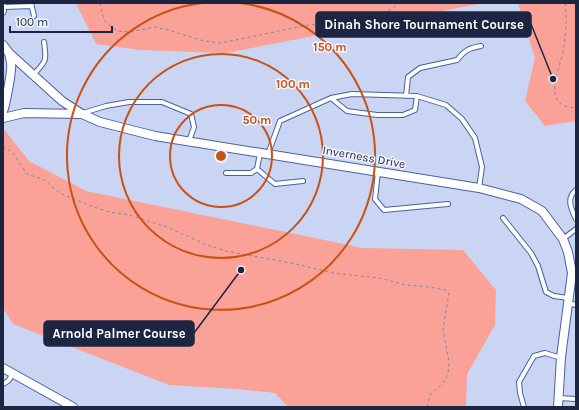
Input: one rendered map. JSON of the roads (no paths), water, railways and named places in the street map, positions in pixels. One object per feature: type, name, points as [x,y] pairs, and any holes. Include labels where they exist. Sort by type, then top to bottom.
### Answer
[{"type":"street","name":"Inverness Drive","points":[[3,46],[62,101],[82,114],[100,122],[155,136],[479,188],[521,199],[542,211],[563,238],[568,252],[572,273],[571,302],[561,358],[558,407]]},
{"type":"street","points":[[3,111],[5,108],[11,68],[9,53]]},
{"type":"street","points":[[3,118],[24,113],[82,114]]},
{"type":"street","points":[[3,368],[73,407]]},
{"type":"lane","points":[[3,13],[4,5],[31,4],[34,16]]},
{"type":"lane","points":[[33,75],[44,64],[47,58],[44,42]]},
{"type":"lane","points":[[406,96],[408,77],[420,68],[457,60],[464,52],[472,47],[481,46]]},
{"type":"lane","points":[[226,173],[251,173],[258,169],[280,121],[331,98],[352,94],[417,96],[446,105],[462,119],[476,138],[482,167],[479,188]]},
{"type":"lane","points":[[331,98],[348,111],[377,115],[403,115],[415,110],[417,96]]},
{"type":"lane","points":[[82,114],[106,106],[129,102],[162,102],[191,114],[194,127],[189,141]]},
{"type":"lane","points":[[258,169],[275,184],[303,181]]},
{"type":"lane","points":[[378,172],[375,199],[384,210],[448,204]]},
{"type":"lane","points":[[576,190],[574,191],[570,200],[571,209],[576,219]]},
{"type":"lane","points":[[503,218],[531,253],[538,266],[546,292],[571,302]]},
{"type":"lane","points":[[563,238],[576,229]]},
{"type":"lane","points":[[524,407],[519,382],[534,356],[545,353],[561,358]]},
{"type":"lane","points":[[3,384],[8,381],[13,374]]},
{"type":"lane","points":[[559,398],[576,398]]},
{"type":"place","name":"Dinah Shore Tournament Course","points":[[553,79]]},
{"type":"place","name":"Arnold Palmer Course","points":[[241,270]]}]
